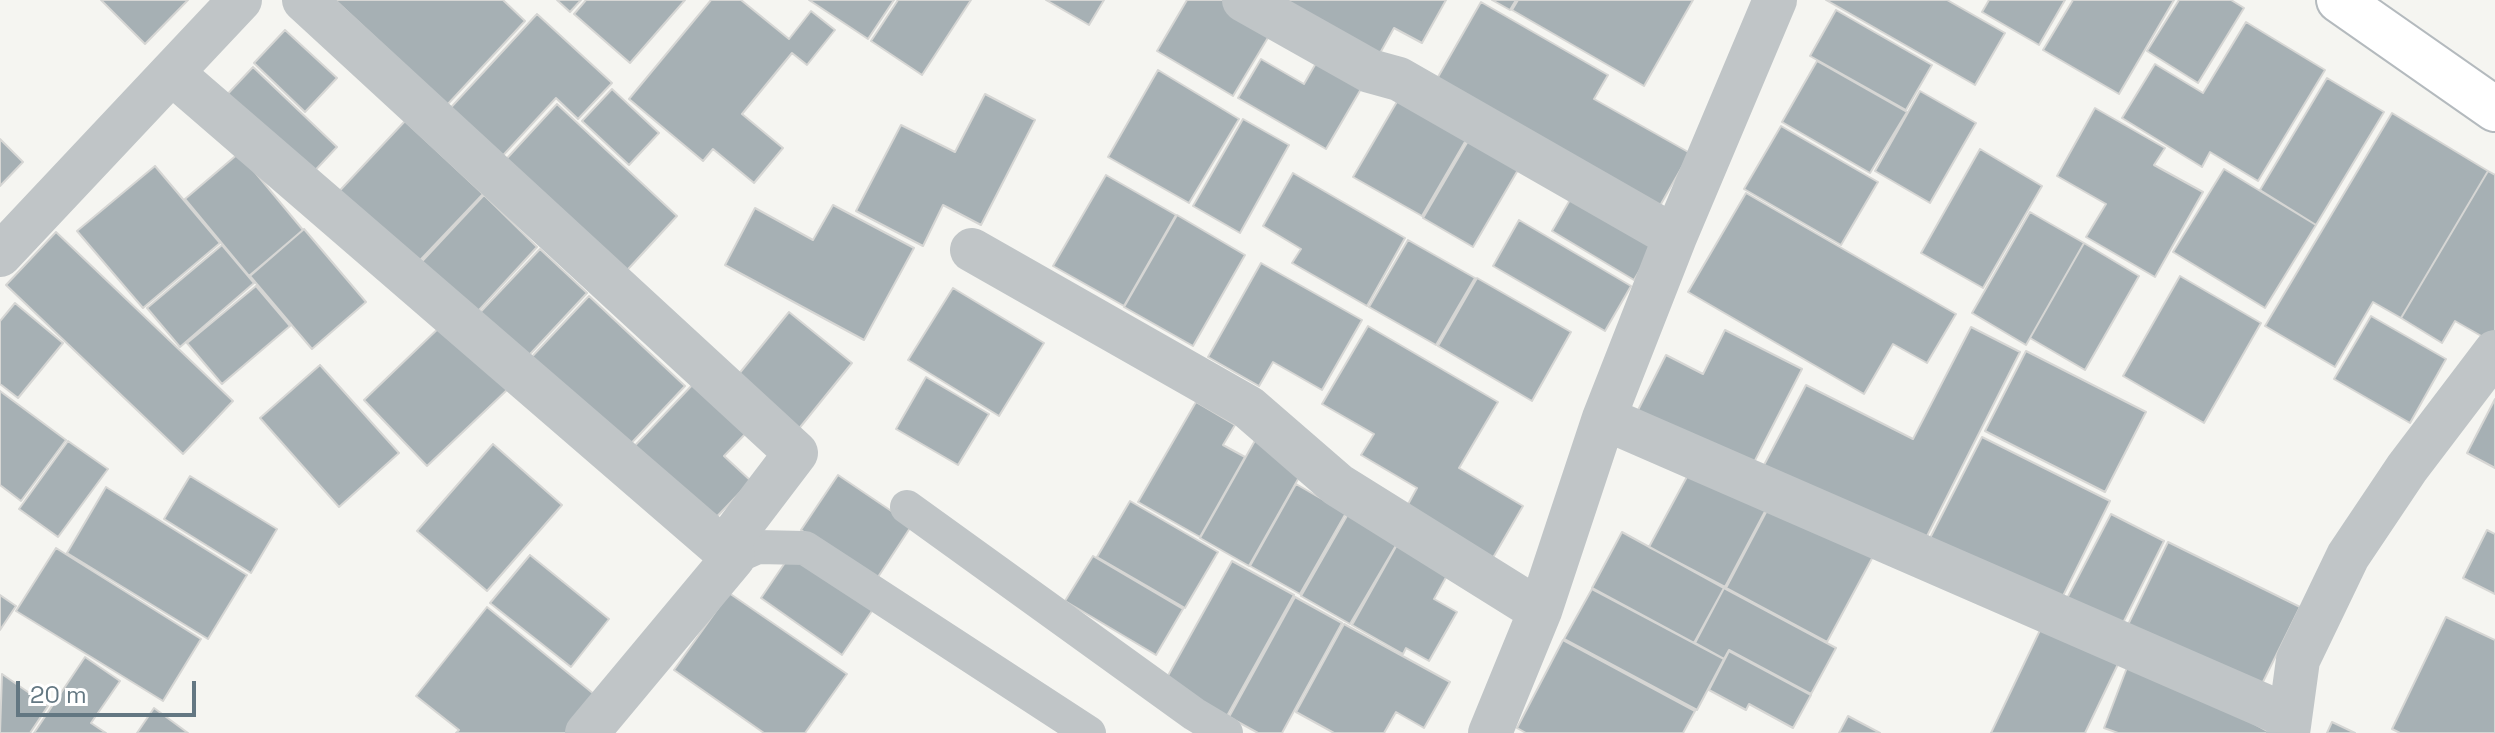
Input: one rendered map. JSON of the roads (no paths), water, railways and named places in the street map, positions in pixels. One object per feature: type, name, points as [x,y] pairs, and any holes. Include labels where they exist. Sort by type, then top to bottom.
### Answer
[{"type":"main road","points":[[2339,0],[2495,109]]},
{"type":"street","points":[[0,255],[240,0]]},
{"type":"street","points":[[304,0],[796,453],[728,554],[587,733]]},
{"type":"street","points":[[1244,0],[1370,71],[1399,79],[1675,237]]},
{"type":"street","points":[[1490,733],[1540,611],[1604,418],[1771,2]]},
{"type":"street","points":[[172,73],[728,554]]},
{"type":"street","points":[[972,250],[1248,407],[1338,485],[1540,611]]},
{"type":"street","points":[[1604,418],[2289,725],[2298,660],[2348,556],[2407,468],[2495,352]]},
{"type":"lane","points":[[907,507],[1194,714],[1226,733]]},
{"type":"lane","points":[[728,554],[758,547],[805,548],[1089,733]]}]
